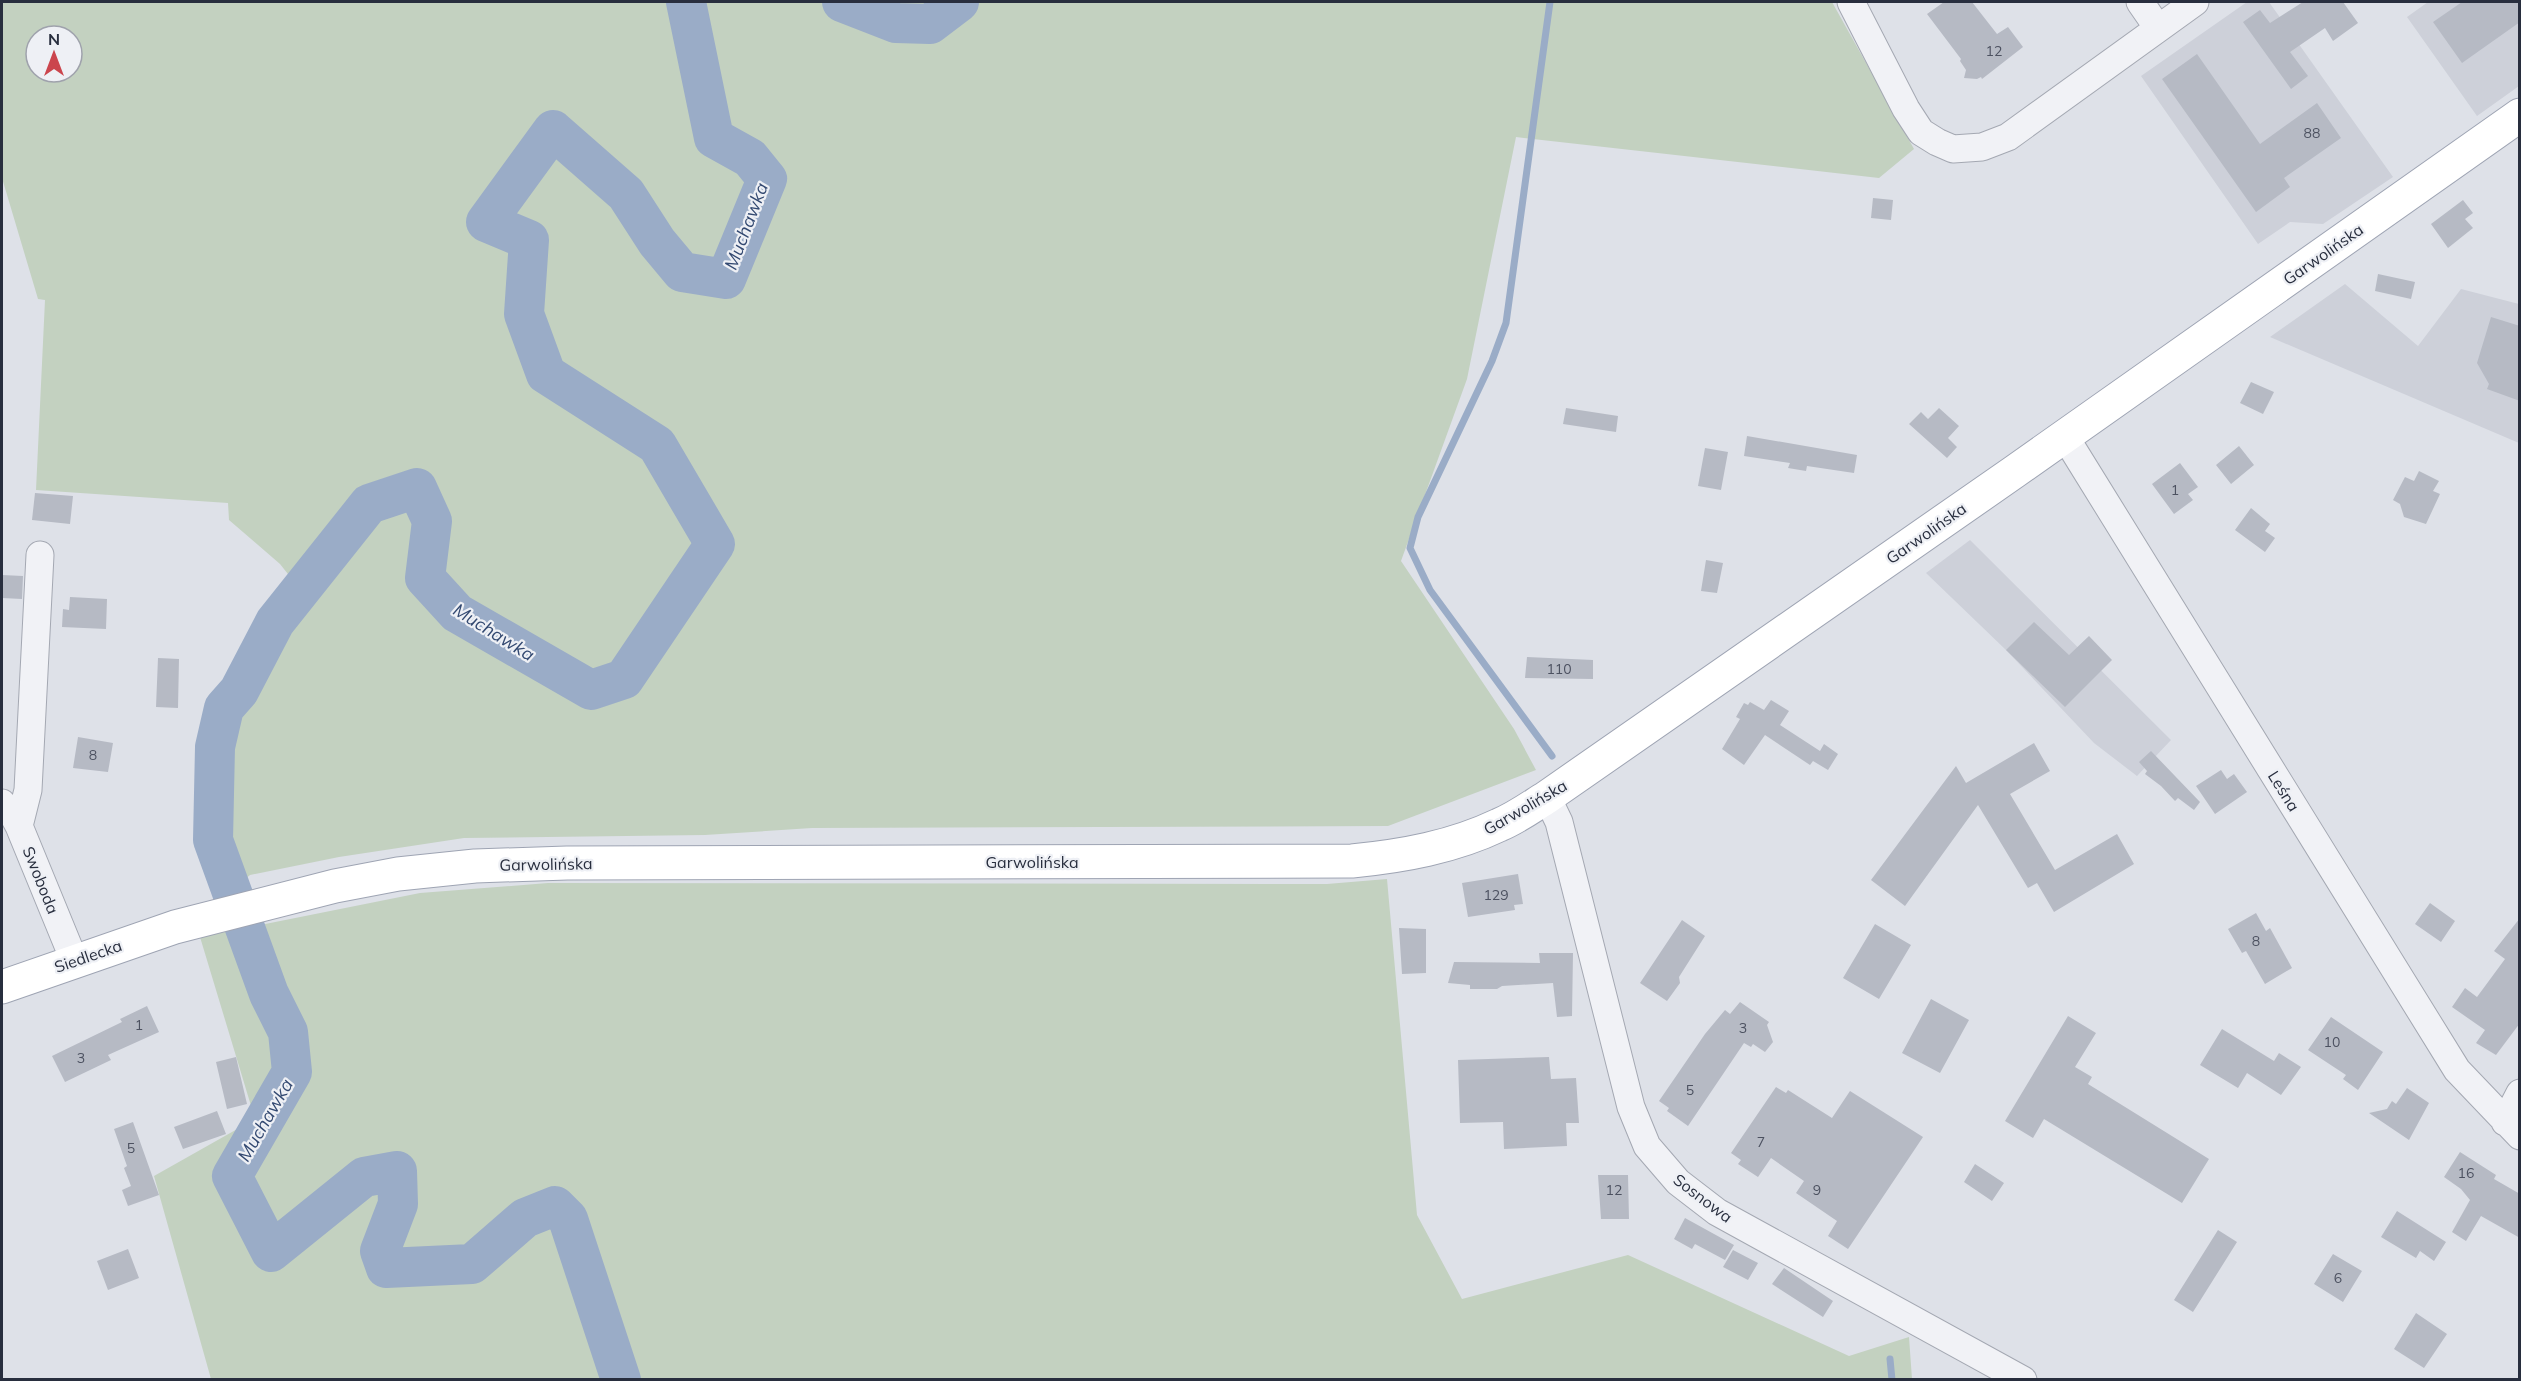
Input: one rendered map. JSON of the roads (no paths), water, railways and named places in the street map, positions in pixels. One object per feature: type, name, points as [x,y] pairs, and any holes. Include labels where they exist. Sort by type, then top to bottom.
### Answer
[{"type":"main road","name":"Garwolińska","points":[[175,927],[291,896],[398,874],[476,866],[579,863],[1352,861],[1417,853],[1448,844],[1500,825],[1547,797],[2520,116]]},
{"type":"main road","name":"Siedlecka","points":[[2,987],[74,960],[175,927]]},
{"type":"street","points":[[1851,2],[1906,109],[1921,132],[1953,149],[1982,147],[2008,137],[2195,2]]},
{"type":"street","points":[[2140,2],[2158,28]]},
{"type":"street","name":"Leśna","points":[[2064,435],[2457,1070],[2512,1129]]},
{"type":"street","points":[[19,826],[28,790],[40,555]]},
{"type":"street","name":"Sosnowa","points":[[1547,797],[1559,822],[1631,1107],[1647,1146],[1678,1182],[1717,1212],[2023,1380]]},
{"type":"street","name":"Swoboda","points":[[2,803],[19,826],[74,960]]},
{"type":"street","points":[[2512,1129],[2520,1093]]},
{"type":"waterway","name":"Muchawka","points":[[621,1380],[568,1219],[555,1206],[525,1218],[472,1264],[386,1268],[380,1251],[398,1204],[397,1171],[364,1177],[271,1252],[232,1176],[292,1072],[288,1032],[269,994],[213,840],[215,747],[224,708],[239,691],[275,622],[369,504],[417,488],[432,521],[425,578],[457,613],[591,690],[624,679],[715,544],[657,445],[546,374],[524,314],[529,240],[486,222],[553,130],[626,194],[657,242],[682,272],[726,279],[767,179],[750,158],[714,138],[686,2]]},
{"type":"waterway","name":"Muchawka","points":[[842,2],[896,23],[930,24],[959,2]]},
{"type":"waterway","points":[[1550,2],[1506,323],[1492,361],[1418,517],[1410,548],[1430,590],[1552,756]]},
{"type":"waterway","points":[[1890,1359],[1892,1380]]}]
